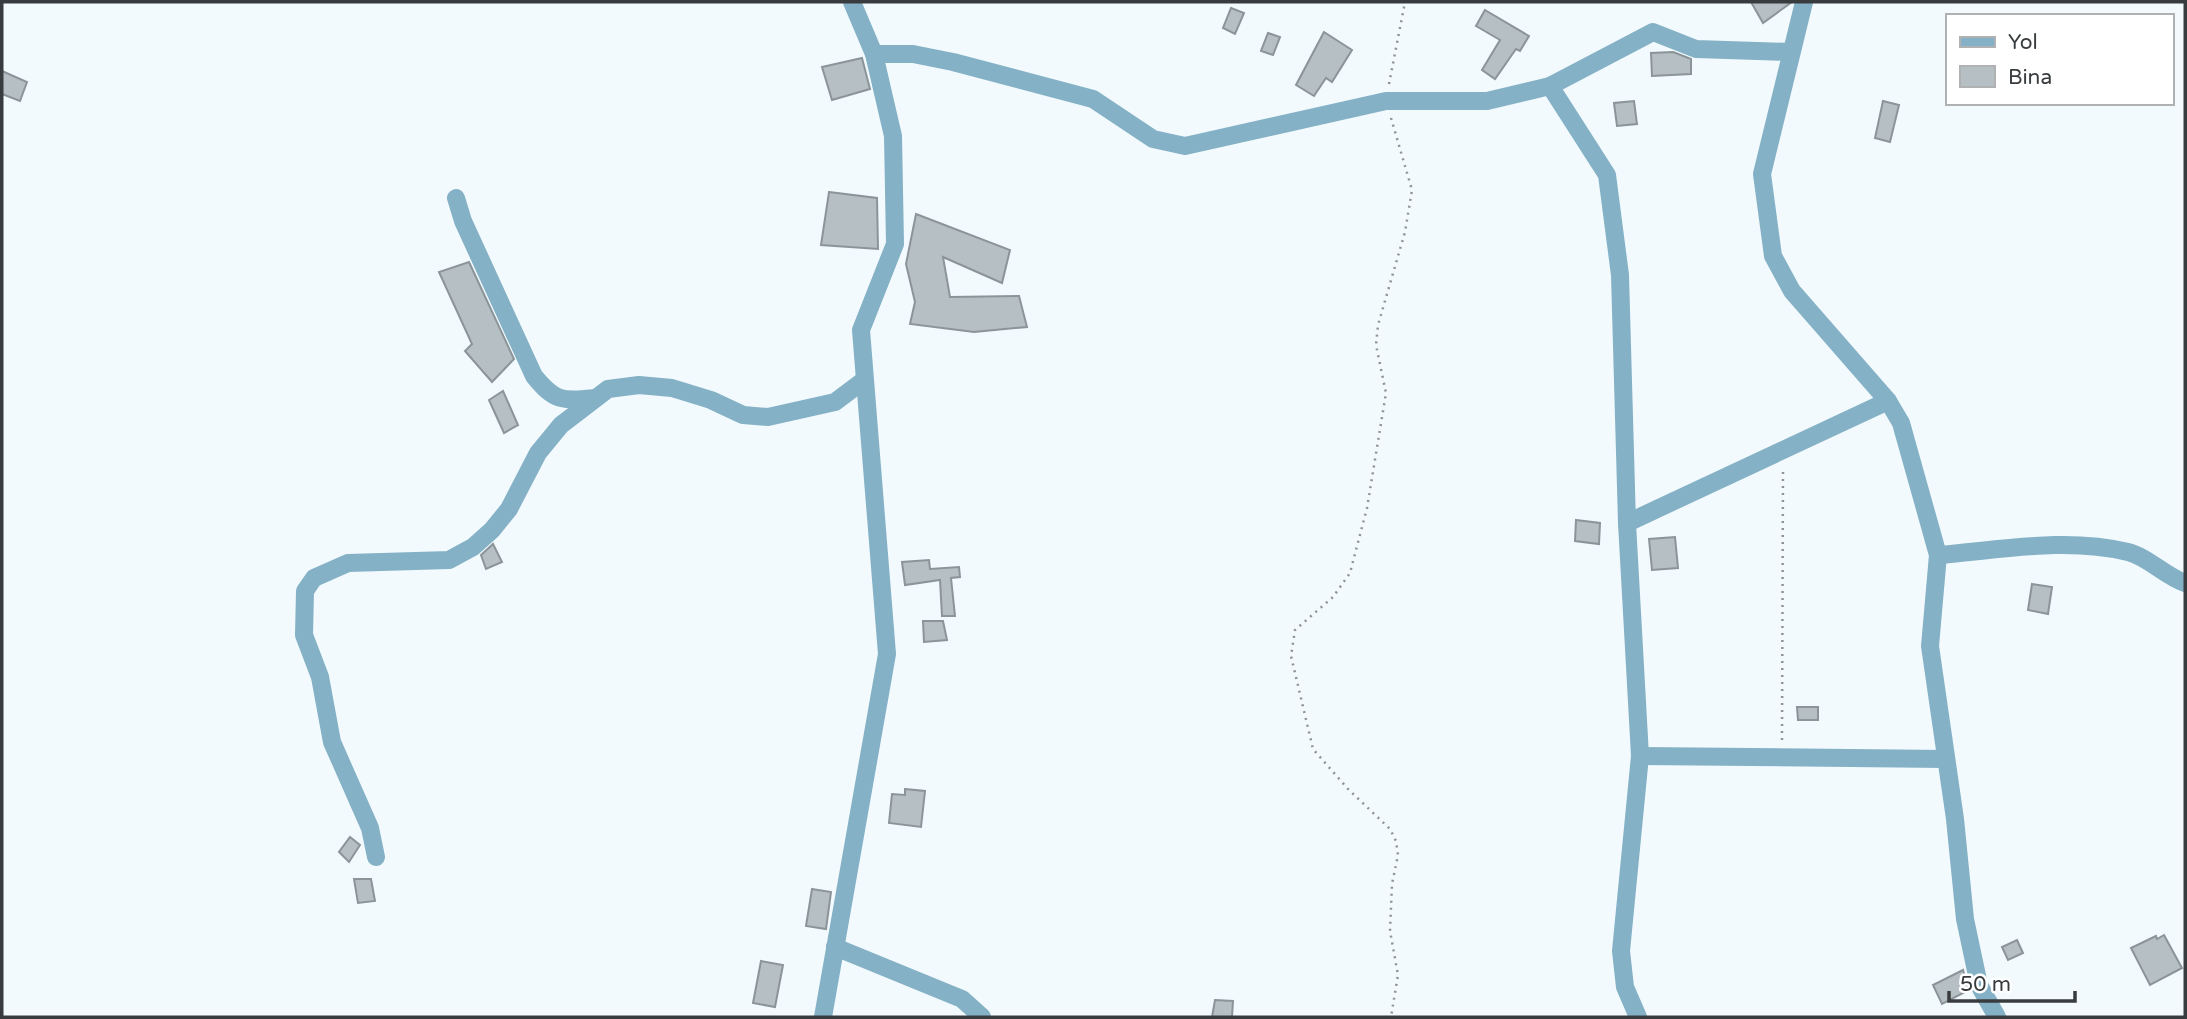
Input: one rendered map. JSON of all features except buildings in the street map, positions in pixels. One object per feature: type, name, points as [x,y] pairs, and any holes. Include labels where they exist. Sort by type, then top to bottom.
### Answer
[{"type":"street","points":[[823,1017],[887,654],[861,330],[895,244],[893,136],[874,54],[852,2]]},
{"type":"street","points":[[1804,2],[1762,174],[1773,256],[1792,291],[1888,401],[1901,423],[1938,555],[1930,646],[1965,919],[1979,985],[1997,1017]]},
{"type":"street","points":[[874,54],[913,54],[953,62],[1093,99],[1153,139],[1185,146],[1386,101],[1487,101],[1550,86],[1653,32],[1696,49],[1790,52]]},
{"type":"street","points":[[1550,86],[1607,175],[1620,275],[1627,523],[1640,756],[1621,951],[1625,987],[1638,1017]]},
{"type":"street","points":[[456,198],[463,221],[534,376],[551,396],[568,400],[595,398]]},
{"type":"street","points":[[376,857],[370,828],[332,742],[320,677],[304,635],[305,592],[314,578],[348,563],[449,560],[473,547],[492,530],[509,509],[517,486],[538,453],[561,425],[608,388],[639,385],[671,388],[711,400],[743,415],[768,417],[835,402],[863,381]]},
{"type":"street","points":[[1627,523],[1888,401]]},
{"type":"street","points":[[1938,555],[2068,544],[2131,552],[2168,577],[2185,583]]},
{"type":"street","points":[[1640,756],[1946,759]]},
{"type":"street","points":[[835,947],[962,999],[982,1017]]},
{"type":"path","points":[[1391,1017],[1398,962],[1390,931],[1392,884],[1398,855],[1396,841],[1390,829],[1348,789],[1313,749],[1291,656],[1295,630],[1333,597],[1350,573],[1367,508],[1385,393],[1376,345],[1378,325],[1405,232],[1412,190],[1386,101],[1405,2]]},
{"type":"path","points":[[1782,758],[1783,450]]}]
